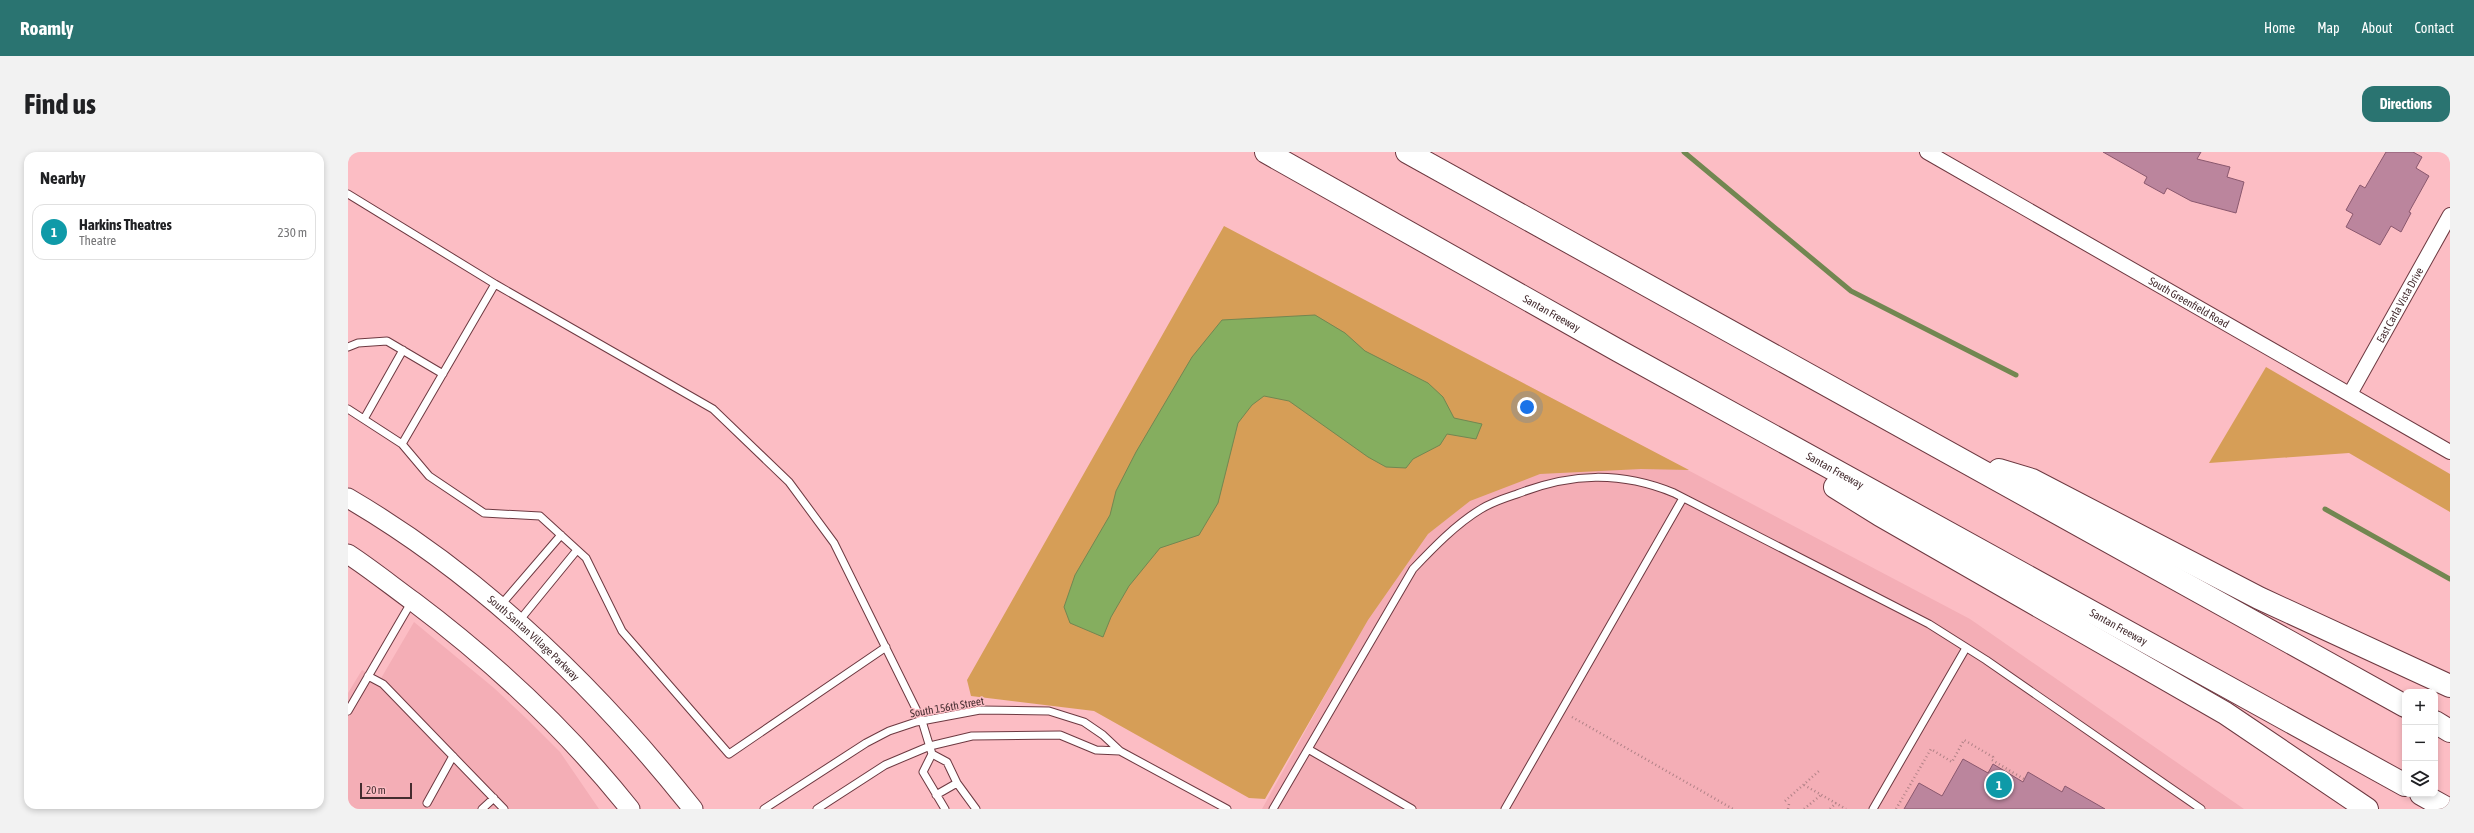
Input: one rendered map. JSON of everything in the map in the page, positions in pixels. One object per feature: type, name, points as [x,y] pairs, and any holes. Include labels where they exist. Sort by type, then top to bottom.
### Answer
[{"type":"highway","name":"Santan Freeway","points":[[1266,152],[1619,351],[2402,783]]},
{"type":"highway","points":[[1407,152],[2402,704]]},
{"type":"highway","points":[[1619,351],[1880,515],[2225,712],[2367,809]]},
{"type":"highway","points":[[1959,458],[2032,480],[2259,598],[2450,686]]},
{"type":"highway","points":[[2438,724],[2450,731]]},
{"type":"highway","points":[[2426,797],[2448,809]]},
{"type":"main road","name":"South Santan Village Parkway","points":[[348,498],[395,526],[464,576],[519,621],[619,720],[693,809]]},
{"type":"main road","points":[[348,554],[412,601],[525,693],[578,746],[630,809]]},
{"type":"street","name":"South Greenfield Road","points":[[1927,152],[1942,156],[2450,452]]},
{"type":"street","name":"East Carla Vista Drive","points":[[2350,394],[2450,215]]},
{"type":"lane","points":[[348,194],[495,284],[713,409],[789,482],[834,543],[922,721],[932,754],[923,772],[944,809]]},
{"type":"lane","points":[[402,444],[495,284]]},
{"type":"lane","points":[[348,347],[358,344],[387,341],[443,374]]},
{"type":"lane","points":[[364,419],[403,350]]},
{"type":"lane","points":[[348,409],[402,444],[429,476],[484,513],[540,516],[561,535],[586,558],[622,631],[729,754],[886,647]]},
{"type":"lane","points":[[1273,809],[1413,569],[1433,548],[1480,509],[1529,489],[1569,479],[1598,476],[1648,483],[1683,498],[1929,624],[2201,809]]},
{"type":"lane","points":[[1505,809],[1683,498]]},
{"type":"lane","points":[[500,606],[561,535]]},
{"type":"lane","points":[[519,621],[577,550]]},
{"type":"lane","points":[[348,711],[412,601]]},
{"type":"lane","points":[[1873,809],[1966,648]]},
{"type":"lane","points":[[368,676],[383,684],[504,809]]},
{"type":"lane","name":"South 156th Street","points":[[764,809],[866,743],[889,732],[922,721],[980,710],[1049,710],[1084,722],[1103,735],[1120,751],[1227,809]]},
{"type":"lane","name":"South 156th Street","points":[[817,809],[885,765],[930,746],[972,736],[1060,735],[1096,750],[1120,751]]},
{"type":"lane","points":[[1308,749],[1412,809]]},
{"type":"lane","points":[[932,754],[947,762],[957,783],[976,809]]},
{"type":"lane","points":[[427,803],[453,756]]},
{"type":"lane","points":[[936,795],[957,783]]},
{"type":"lane","points":[[482,809],[494,798]]},
{"type":"path","points":[[1572,717],[1733,809]]},
{"type":"path","points":[[1896,809],[1931,750],[1952,762],[1964,740],[1993,757],[1992,760],[2024,779]]},
{"type":"path","points":[[1785,802],[1819,771]]},
{"type":"path","points":[[1804,785],[1846,809]]},
{"type":"path","points":[[1804,809],[1821,794]]},
{"type":"path","points":[[1788,809],[1789,804]]},
{"type":"path","points":[[1830,809],[1836,804]]},
{"type":"shaded area","points":[[1224,226],[1689,470],[1641,469],[1540,474],[1470,501],[1428,534],[1368,620],[1265,799],[1249,798],[1094,711],[971,696],[967,680]]},
{"type":"shaded area","points":[[1315,315],[1345,333],[1365,351],[1428,383],[1443,397],[1454,418],[1482,424],[1476,439],[1447,434],[1440,445],[1413,459],[1406,468],[1386,467],[1368,457],[1289,401],[1264,396],[1252,405],[1238,423],[1218,503],[1199,535],[1160,548],[1129,586],[1111,617],[1103,637],[1070,623],[1064,607],[1075,575],[1110,515],[1116,491],[1136,452],[1192,357],[1222,320]]},
{"type":"shaded area","points":[[2266,367],[2450,474],[2450,512],[2349,453],[2209,463]]},
{"type":"shaded area","points":[[1504,373],[1970,619],[2244,809],[1262,809]]},
{"type":"shaded area","points":[[414,622],[494,688],[560,752],[599,809],[348,809],[348,693],[362,670],[380,680]]},
{"type":"building","points":[[2103,152],[2201,152],[2197,159],[2230,167],[2227,177],[2244,182],[2236,213],[2191,201],[2167,188],[2164,194],[2144,183],[2147,177]]},
{"type":"building","points":[[2386,152],[2413,152],[2422,157],[2416,168],[2429,176],[2409,212],[2411,213],[2401,232],[2391,226],[2380,245],[2346,227],[2353,214],[2346,210],[2360,185],[2365,188]]},
{"type":"building","points":[[1963,759],[1988,773],[1993,764],[2023,782],[2028,772],[2062,792],[2065,786],[2105,809],[1904,809],[1919,783],[1942,796]]},
{"type":"waterway","points":[[1684,152],[1851,291],[2016,375]]},
{"type":"waterway","points":[[2325,509],[2450,579]]},
{"type":"place","name":"Harkins Theatres","points":[[1999,785]]}]
